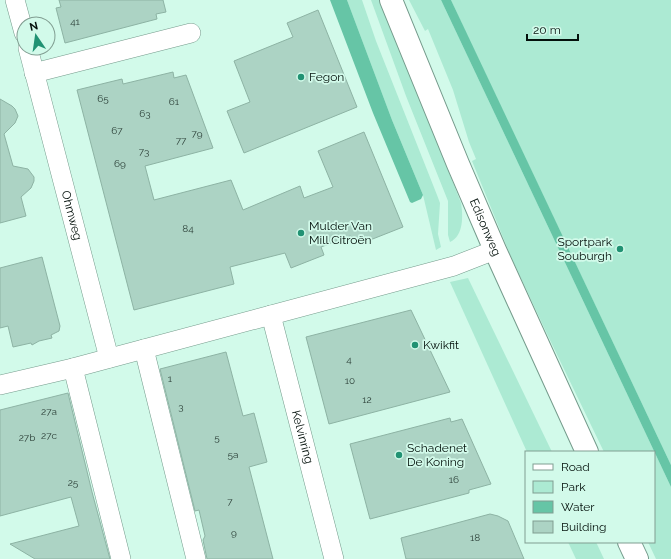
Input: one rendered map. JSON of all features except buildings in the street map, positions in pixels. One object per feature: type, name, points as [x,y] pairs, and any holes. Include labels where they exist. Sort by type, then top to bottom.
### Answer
[{"type":"street","points":[[15,0],[19,16]]},
{"type":"street","name":"Edisonweg","points":[[391,0],[495,250],[587,451]]},
{"type":"street","points":[[34,73],[191,33]]},
{"type":"street","name":"Ohmweg","points":[[30,56],[109,358]]},
{"type":"street","points":[[0,385],[73,368],[454,266],[495,250]]},
{"type":"street","name":"Kelvinring","points":[[271,315],[334,559]]},
{"type":"street","points":[[144,348],[196,559]]},
{"type":"street","points":[[73,368],[121,559]]},
{"type":"street","points":[[629,543],[637,559]]},
{"type":"green space","points":[[347,0],[362,0],[376,41],[440,203],[438,234],[441,247],[436,250],[423,195],[392,120]]},
{"type":"green space","points":[[371,0],[382,0],[461,203],[462,225],[458,235],[450,242],[448,235],[448,201],[406,96]]},
{"type":"green space","points":[[409,0],[441,0],[654,451],[604,451],[511,257],[472,161],[476,159],[469,142],[453,90],[428,29],[425,31]]},
{"type":"green space","name":"Sportpark Souburgh","points":[[451,0],[671,0],[671,465],[466,33]]},
{"type":"green space","points":[[468,278],[552,451],[527,451],[450,282]]},
{"type":"green space","points":[[655,453],[671,487],[671,559],[656,559],[648,543],[655,543]]},
{"type":"green space","points":[[568,543],[596,543],[604,559],[576,559]]},
{"type":"water","points":[[330,0],[347,0],[392,120],[423,195],[421,199],[412,203],[410,202],[373,113]]},
{"type":"water","points":[[441,0],[451,0],[671,465],[671,487]]},
{"type":"place","name":"Fegon","points":[[301,77]]},
{"type":"place","name":"Mulder Van Mill Citroën","points":[[301,233]]},
{"type":"place","name":"Sportpark Souburgh","points":[[620,249]]},
{"type":"place","name":"Kwikfit","points":[[415,345]]},
{"type":"place","name":"Schadenet De Koning","points":[[399,455]]}]
